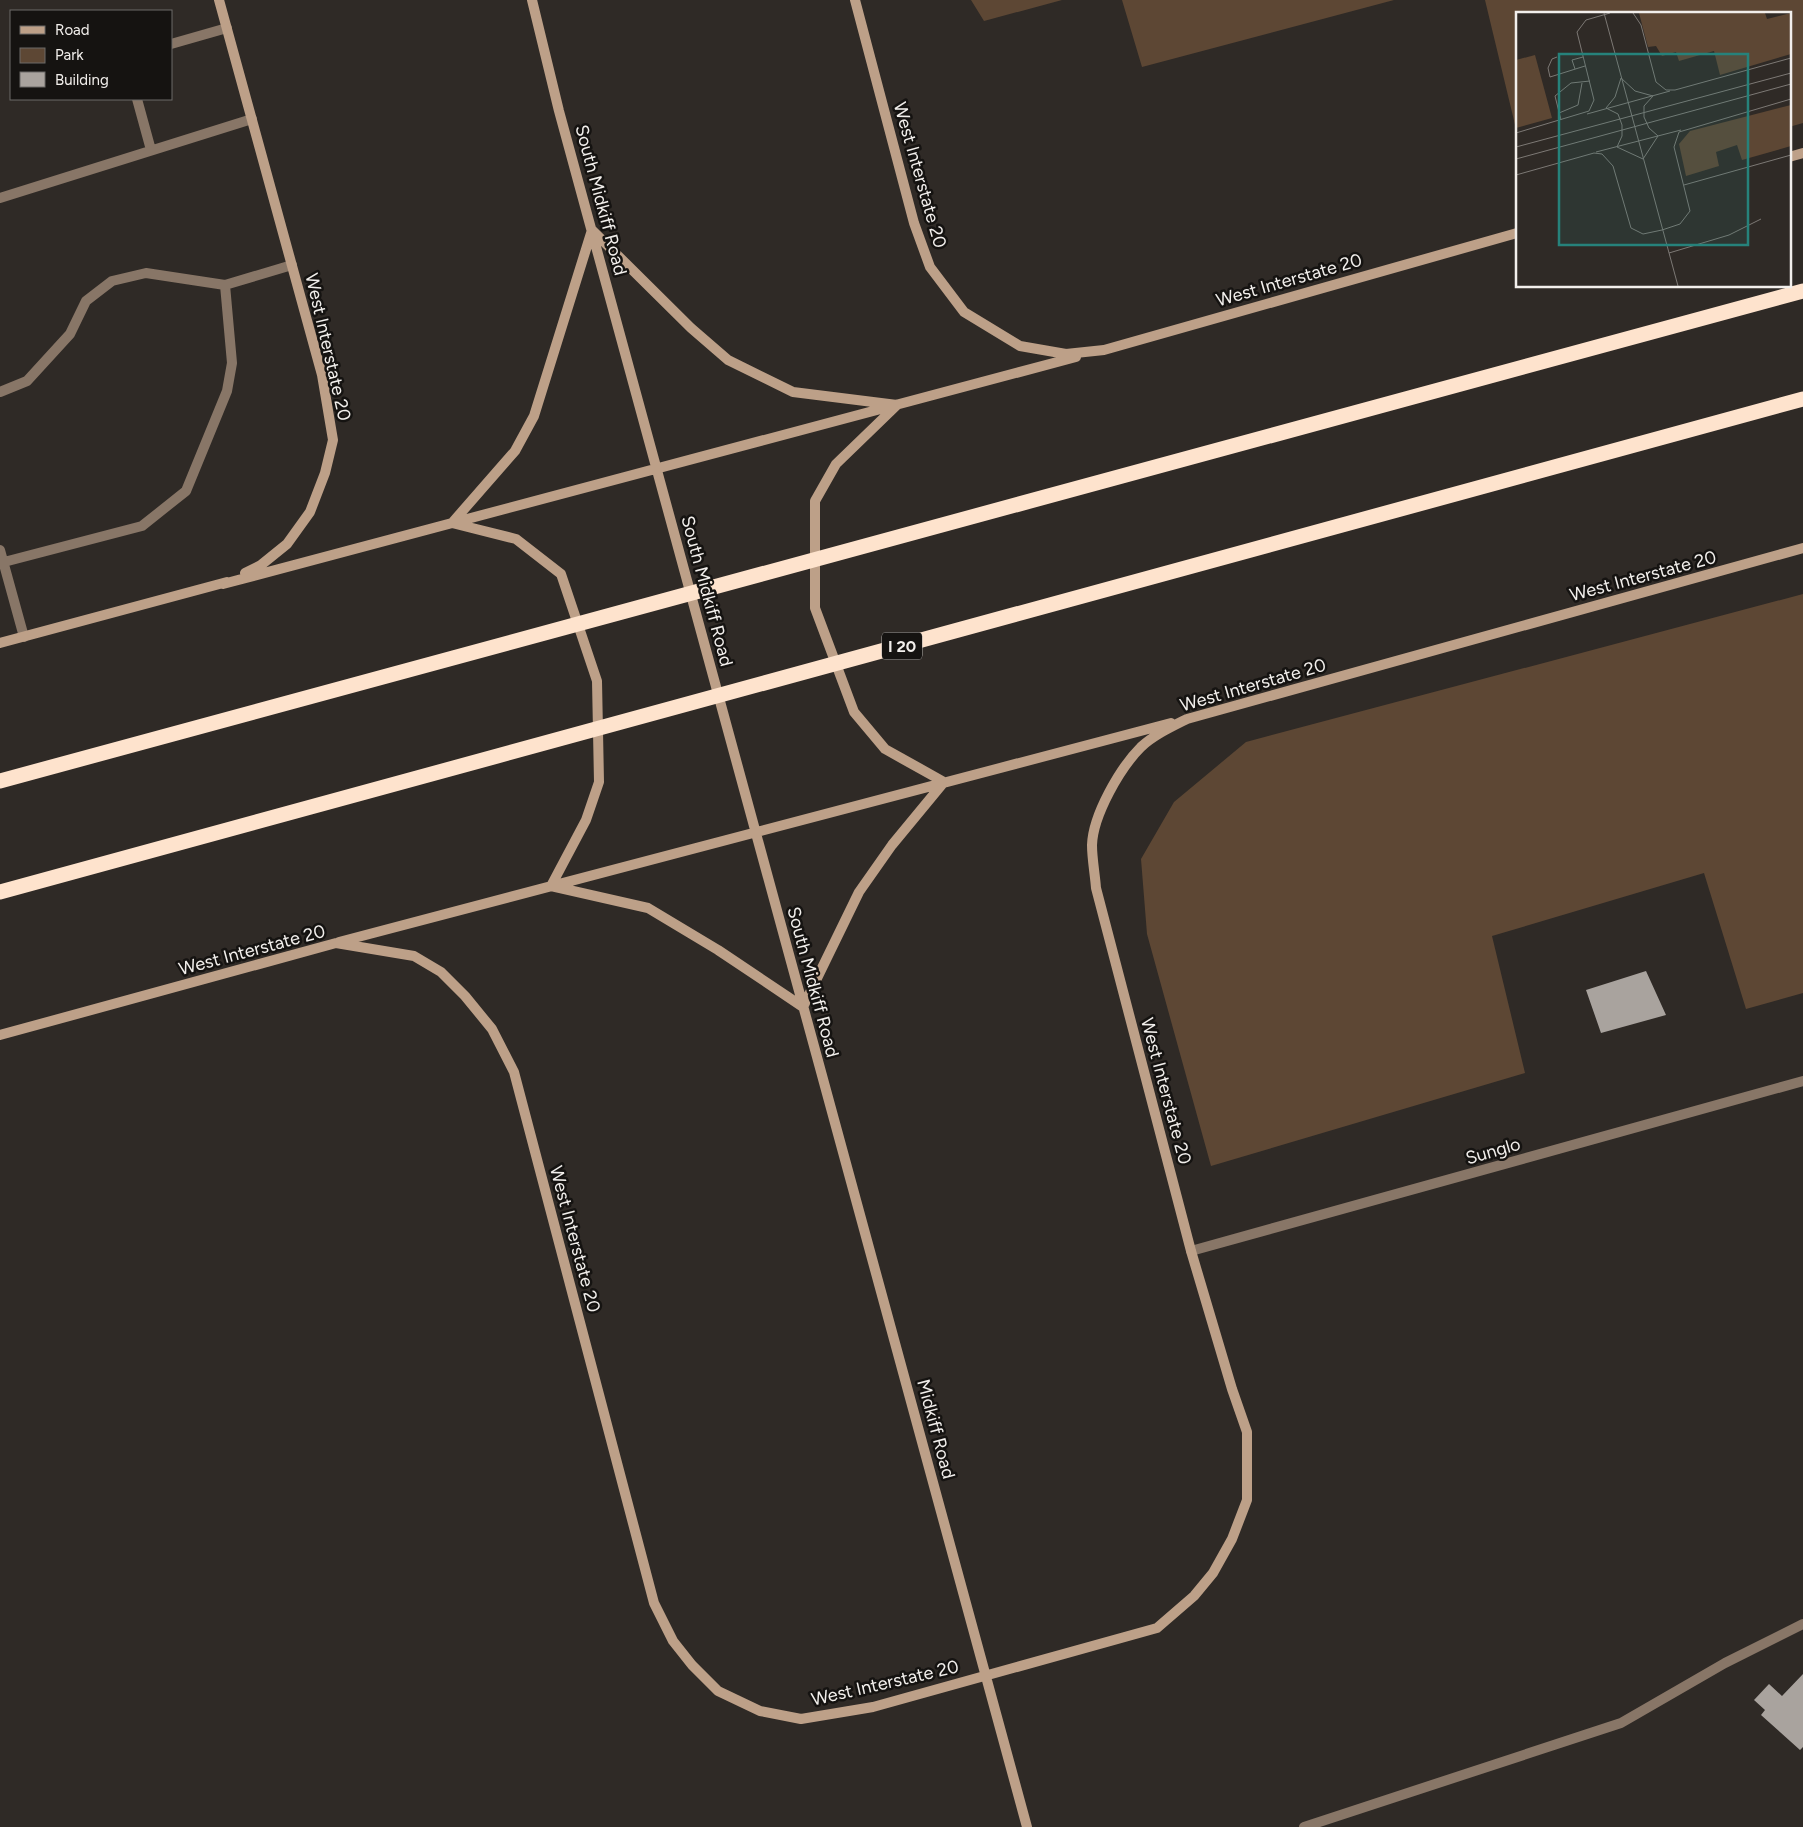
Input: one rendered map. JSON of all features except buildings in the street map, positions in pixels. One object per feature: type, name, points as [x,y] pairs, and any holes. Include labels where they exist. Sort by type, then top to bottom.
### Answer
[{"type":"highway","points":[[0,781],[1803,291]]},
{"type":"highway","name":"I 20","points":[[0,892],[1803,399]]},
{"type":"main road","name":"West Interstate 20","points":[[0,643],[223,584],[261,565],[288,544],[310,512],[325,473],[333,440],[322,375],[219,0]]},
{"type":"main road","name":"South Midkiff Road","points":[[532,0],[559,111],[853,1190]]},
{"type":"main road","name":"West Interstate 20","points":[[855,0],[914,223],[930,267],[964,312],[1020,346],[1066,354],[1104,350],[1516,233]]},
{"type":"main road","points":[[1790,157],[1803,153]]},
{"type":"main road","points":[[452,523],[515,451],[534,416],[592,230],[691,328],[728,360],[793,392],[897,405]]},
{"type":"main road","points":[[223,584],[1104,350]]},
{"type":"main road","points":[[897,405],[836,464],[815,501],[815,608],[854,712],[885,749],[944,782]]},
{"type":"main road","points":[[452,523],[516,539],[561,574],[597,681],[599,782],[586,820],[551,886]]},
{"type":"main road","name":"West Interstate 20","points":[[0,1035],[336,943],[414,956],[442,972],[492,1029],[514,1072],[654,1603],[673,1641],[692,1665],[718,1691],[760,1711],[802,1719],[873,1707],[1156,1628],[1194,1596],[1213,1573],[1232,1539],[1247,1500],[1247,1432],[1232,1389],[1191,1251],[1096,888],[1092,845],[1104,802],[1126,767],[1141,748],[1164,731],[1187,718],[1803,548]]},
{"type":"main road","points":[[336,943],[1187,718]]},
{"type":"main road","points":[[551,886],[648,908],[718,950],[803,1007],[859,892],[892,845],[944,782]]},
{"type":"main road","name":"Midkiff Road","points":[[853,1190],[987,1676]]},
{"type":"main road","points":[[987,1676],[1027,1827]]},
{"type":"street","points":[[172,44],[227,28]]},
{"type":"street","points":[[137,100],[151,150]]},
{"type":"street","points":[[0,198],[252,118]]},
{"type":"street","points":[[0,392],[26,381],[70,334],[86,301],[112,281],[146,273],[225,285],[292,266]]},
{"type":"street","points":[[4,562],[142,526],[186,491],[227,391],[232,363],[225,285]]},
{"type":"street","points":[[0,550],[24,637]]},
{"type":"street","name":"Sunglo","points":[[1191,1251],[1803,1081]]},
{"type":"street","points":[[1304,1827],[1621,1724],[1725,1663],[1803,1624]]},
{"type":"green space","points":[[971,0],[1062,0],[984,21]]},
{"type":"green space","points":[[1122,0],[1394,0],[1142,67]]},
{"type":"green space","points":[[1485,0],[1803,0],[1803,123],[1790,127],[1790,12],[1516,12],[1516,129]]},
{"type":"green space","points":[[1803,594],[1803,993],[1746,1009],[1704,873],[1492,936],[1525,1073],[1211,1166],[1147,934],[1141,859],[1174,802],[1246,742]]}]
